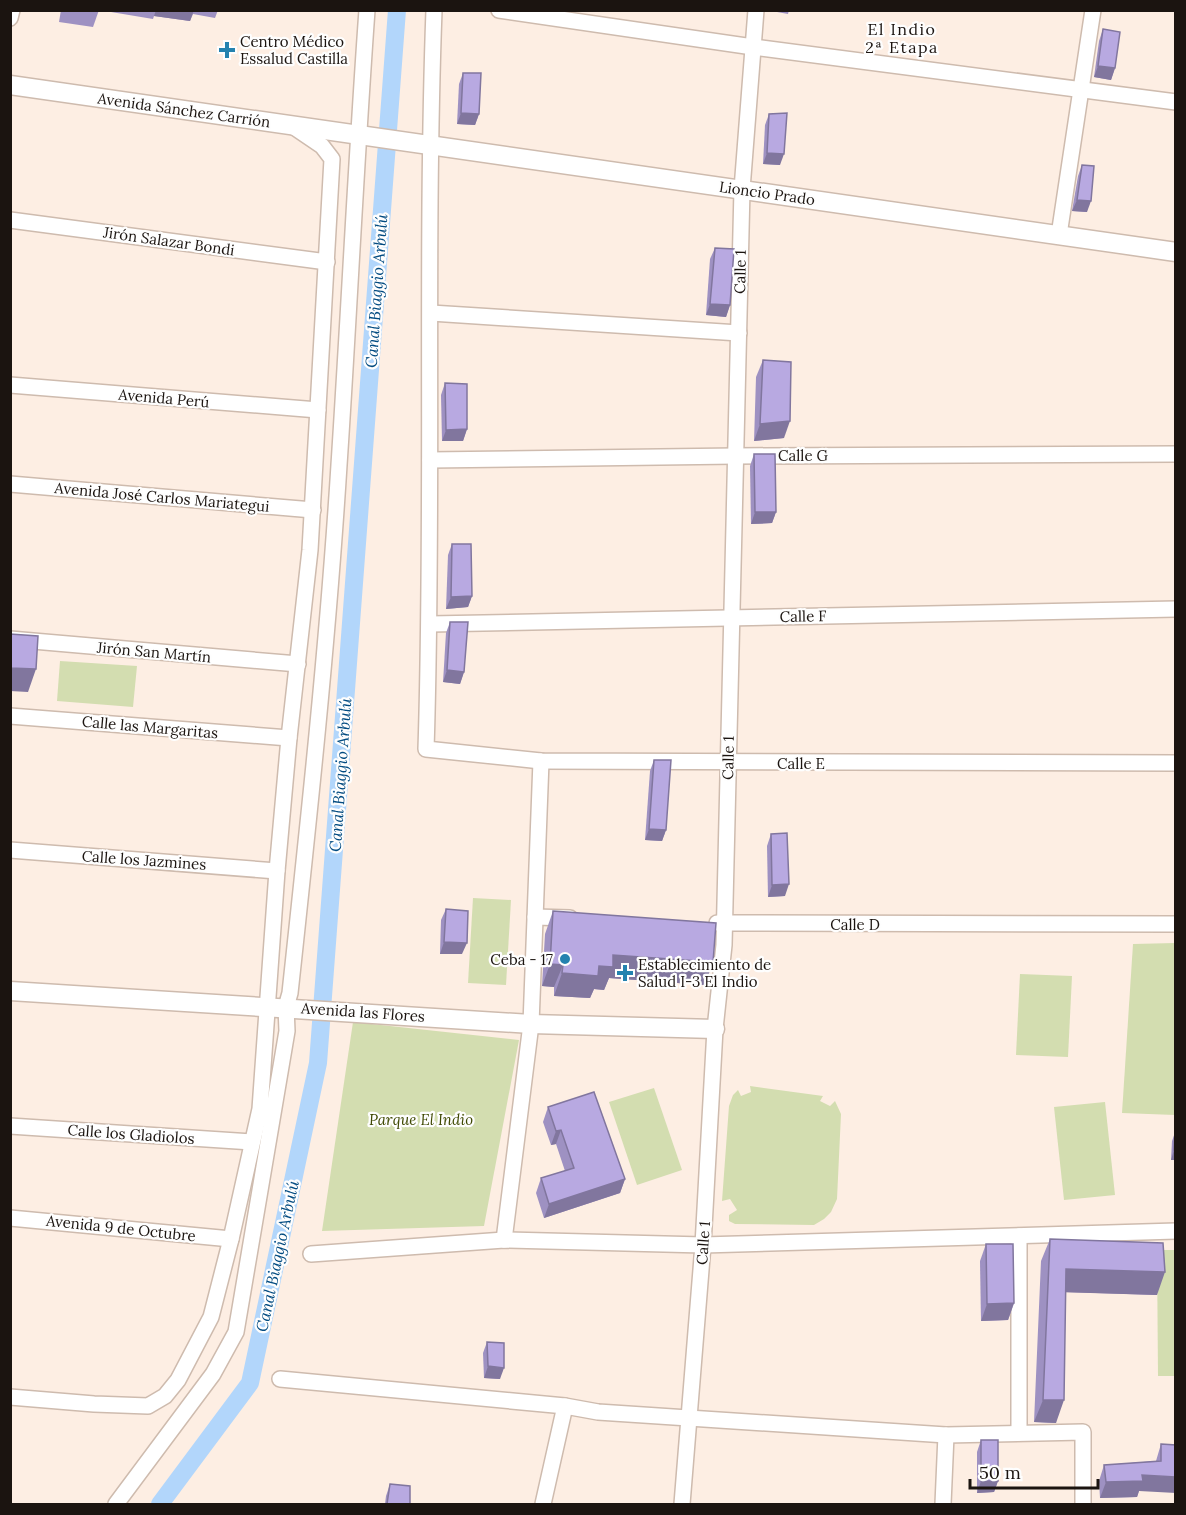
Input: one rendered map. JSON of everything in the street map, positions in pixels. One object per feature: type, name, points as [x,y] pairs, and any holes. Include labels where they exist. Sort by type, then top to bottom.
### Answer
[{"type":"street","points":[[10,18],[12,10]]},
{"type":"street","points":[[116,1504],[213,1374],[236,1332],[292,1008],[290,993],[311,805],[337,491],[367,10]]},
{"type":"street","points":[[430,624],[431,313],[423,144],[434,10]]},
{"type":"street","points":[[499,10],[753,47],[1176,102]]},
{"type":"street","name":"Calle 1","points":[[682,1504],[703,1245],[724,924],[742,189],[756,10]]},
{"type":"street","points":[[1059,235],[1093,10]]},
{"type":"street","name":"Avenida Sánchez Carrión","points":[[10,85],[358,134]]},
{"type":"street","points":[[10,1396],[94,1404],[148,1406],[165,1396],[178,1380],[211,1317],[260,1109],[277,871],[310,550],[332,159],[322,146],[291,125]]},
{"type":"street","name":"Lioncio Prado","points":[[358,134],[1176,252]]},
{"type":"street","name":"Jirón Salazar Bondi","points":[[10,220],[327,262]]},
{"type":"street","points":[[431,313],[739,333]]},
{"type":"street","name":"Avenida Perú","points":[[10,386],[318,410]]},
{"type":"street","name":"Calle G","points":[[430,460],[1176,454]]},
{"type":"street","name":"Avenida José Carlos Mariategui","points":[[10,484],[313,510]]},
{"type":"street","name":"Calle F","points":[[430,624],[1176,609]]},
{"type":"street","name":"Calle E","points":[[430,624],[426,749],[542,761],[1176,763]]},
{"type":"street","name":"Jirón San Martín","points":[[10,639],[297,664]]},
{"type":"street","name":"Calle las Margaritas","points":[[10,716],[289,738]]},
{"type":"street","points":[[504,1240],[531,1024],[542,761]]},
{"type":"street","name":"Calle los Jazmines","points":[[10,850],[277,871]]},
{"type":"street","points":[[535,916],[582,918]]},
{"type":"street","name":"Calle D","points":[[701,923],[1176,924]]},
{"type":"street","name":"Avenida las Flores","points":[[10,990],[531,1024],[716,1029]]},
{"type":"street","name":"Calle los Gladiolos","points":[[10,1126],[252,1142]]},
{"type":"street","name":"Avenida 9 de Octubre","points":[[10,1218],[231,1239]]},
{"type":"street","points":[[311,1254],[504,1240],[703,1245],[1176,1231]]},
{"type":"street","points":[[1019,1236],[1019,1433]]},
{"type":"street","points":[[280,1379],[354,1384],[565,1406],[598,1412],[946,1435],[1083,1432],[1083,1504]]},
{"type":"street","points":[[543,1504],[565,1406]]},
{"type":"street","points":[[944,1504],[946,1435]]},
{"type":"green space","points":[[60,661],[137,666],[133,707],[57,701]]},
{"type":"green space","points":[[473,898],[511,900],[506,985],[468,983]]},
{"type":"green space","points":[[1175,943],[1175,1115],[1122,1113],[1133,944]]},
{"type":"green space","points":[[1020,974],[1072,976],[1068,1057],[1016,1055]]},
{"type":"green space","name":"Parque El Indio","points":[[353,1022],[519,1040],[484,1226],[322,1231]]},
{"type":"green space","points":[[750,1086],[823,1096],[820,1101],[830,1106],[835,1101],[841,1114],[837,1199],[831,1212],[814,1225],[735,1224],[729,1221],[729,1215],[737,1210],[730,1199],[722,1201],[729,1106],[733,1095],[738,1090],[741,1096],[751,1092]]},
{"type":"green space","points":[[654,1088],[682,1170],[637,1185],[609,1102]]},
{"type":"green space","points":[[1105,1102],[1115,1195],[1064,1200],[1054,1107]]},
{"type":"green space","points":[[1157,1250],[1175,1250],[1175,1376],[1158,1376]]},
{"type":"building","points":[[1103,29],[1120,32],[1115,68],[1098,66]]},
{"type":"building","points":[[463,73],[481,73],[479,114],[461,113]]},
{"type":"building","points":[[787,113],[784,154],[767,153],[769,114]]},
{"type":"building","points":[[1082,165],[1094,166],[1091,201],[1077,200]]},
{"type":"building","points":[[715,248],[734,249],[730,305],[710,304]]},
{"type":"building","points":[[763,360],[791,362],[790,421],[760,424]]},
{"type":"building","points":[[445,383],[467,384],[467,429],[446,430]]},
{"type":"building","points":[[754,454],[775,454],[776,512],[755,512]]},
{"type":"building","points":[[452,544],[471,544],[472,596],[451,597]]},
{"type":"building","points":[[450,622],[468,622],[464,672],[447,670]]},
{"type":"building","points":[[10,634],[38,636],[36,669],[10,668]]},
{"type":"building","points":[[654,760],[671,760],[666,830],[649,829]]},
{"type":"building","points":[[787,833],[789,884],[772,885],[771,834]]},
{"type":"building","points":[[446,909],[468,911],[467,943],[444,942]]},
{"type":"building","points":[[553,911],[716,923],[713,962],[613,955],[613,967],[599,966],[598,976],[562,973],[563,965],[550,964]]},
{"type":"building","points":[[594,1092],[625,1179],[549,1204],[541,1178],[574,1168],[561,1130],[556,1131],[548,1107]]},
{"type":"building","points":[[1175,1130],[1176,1150],[1174,1150]]},
{"type":"building","points":[[1050,1239],[1163,1243],[1165,1272],[1066,1269],[1064,1400],[1043,1400]]},
{"type":"building","points":[[986,1244],[1013,1244],[1014,1303],[987,1304]]},
{"type":"building","points":[[487,1342],[504,1343],[504,1368],[488,1366]]},
{"type":"building","points":[[981,1440],[998,1440],[998,1481],[981,1481]]},
{"type":"building","points":[[1161,1444],[1176,1445],[1176,1477],[1142,1475],[1143,1481],[1106,1482],[1104,1465],[1161,1461]]},
{"type":"building","points":[[390,1484],[410,1486],[410,1504],[387,1504]]},
{"type":"waterway","name":"Canal Biaggio Arbulú","points":[[160,1504],[250,1383],[318,1063],[397,10]]},
{"type":"place","name":"Centro Médico Essalud Castilla","points":[[227,50]]},
{"type":"place","name":"Ceba - 17","points":[[565,959]]},
{"type":"place","name":"Establecimiento de Salud I-3 El Indio","points":[[625,973]]},
{"type":"district","name":"El Indio 2ª Etapa","points":[[902,38]]}]
